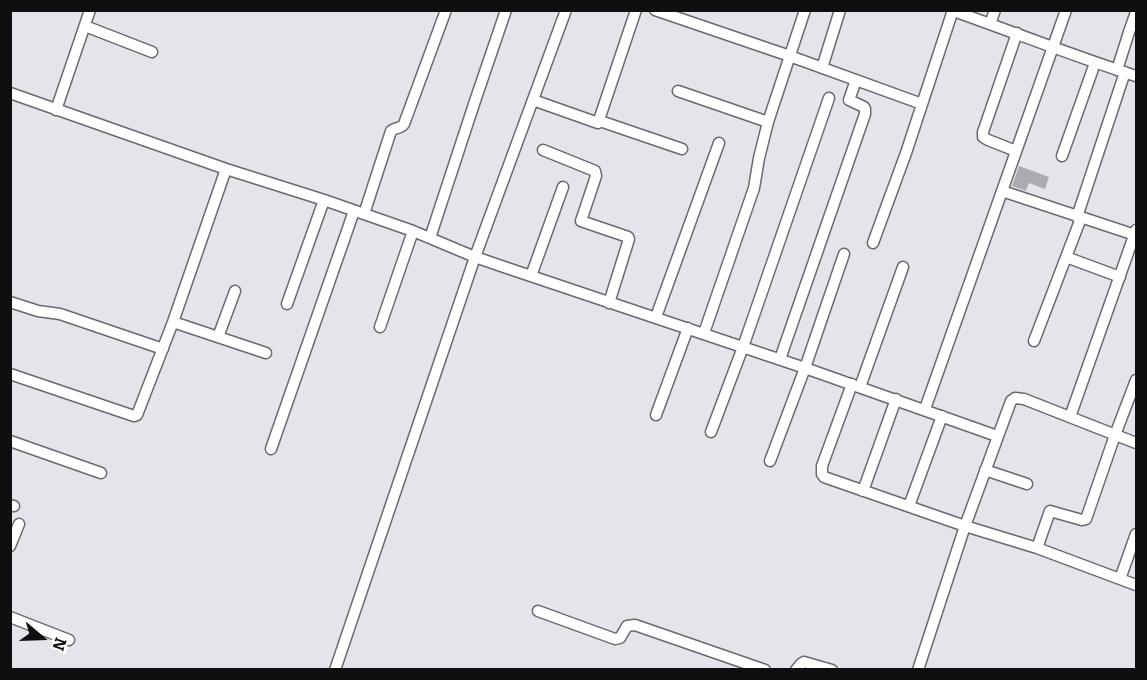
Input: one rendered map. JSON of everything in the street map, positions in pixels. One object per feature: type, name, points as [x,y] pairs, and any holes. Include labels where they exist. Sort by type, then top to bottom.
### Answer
[{"type":"street","points":[[56,110],[90,10]]},
{"type":"street","points":[[271,449],[391,131],[404,124],[446,10]]},
{"type":"street","points":[[430,238],[506,10]]},
{"type":"street","points":[[334,669],[476,257],[566,10]]},
{"type":"street","points":[[600,121],[636,10]]},
{"type":"street","points":[[655,10],[922,104]]},
{"type":"street","points":[[704,333],[754,188],[768,122],[805,10]]},
{"type":"street","points":[[822,68],[840,10]]},
{"type":"street","points":[[990,24],[995,10]]},
{"type":"street","points":[[925,409],[1066,10]]},
{"type":"street","points":[[873,243],[906,153],[952,11],[1137,76]]},
{"type":"street","points":[[1034,341],[1079,218],[1121,71],[1129,32],[1137,12]]},
{"type":"street","points":[[84,26],[152,52]]},
{"type":"street","points":[[1016,151],[988,140],[984,137],[983,132],[1017,33]]},
{"type":"street","points":[[1062,156],[1095,63]]},
{"type":"street","points":[[780,359],[865,111],[864,107],[849,100],[856,80]]},
{"type":"street","points":[[678,91],[768,122]]},
{"type":"street","points":[[10,93],[226,169],[359,212],[476,257],[780,359],[997,436]]},
{"type":"street","points":[[711,432],[743,347],[829,98]]},
{"type":"street","points":[[533,100],[596,123],[600,121],[682,149]]},
{"type":"street","points":[[656,317],[719,143]]},
{"type":"street","points":[[543,150],[595,171],[596,176],[581,220],[628,238],[609,303]]},
{"type":"street","points":[[10,374],[134,416],[138,413],[173,322],[226,169]]},
{"type":"street","points":[[531,276],[563,187]]},
{"type":"street","points":[[1002,191],[1079,218],[1136,233],[1132,256],[1120,277],[1070,417]]},
{"type":"street","points":[[287,304],[324,200]]},
{"type":"street","points":[[380,327],[413,231]]},
{"type":"street","points":[[770,461],[844,254]]},
{"type":"street","points":[[1066,256],[1120,277]]},
{"type":"street","points":[[903,267],[822,466],[822,474],[825,478],[1036,548],[1137,585]]},
{"type":"street","points":[[218,337],[235,291]]},
{"type":"street","points":[[10,302],[38,311],[60,314],[163,349]]},
{"type":"street","points":[[173,322],[266,353]]},
{"type":"street","points":[[656,415],[688,328]]},
{"type":"street","points":[[1036,548],[1050,511],[1085,520],[1114,435],[1137,380]]},
{"type":"street","points":[[918,669],[965,526],[1011,401],[1015,398],[1024,399],[1137,442]]},
{"type":"street","points":[[863,490],[896,399]]},
{"type":"street","points":[[909,506],[942,416]]},
{"type":"street","points":[[10,441],[101,473]]},
{"type":"street","points":[[985,470],[1027,484]]},
{"type":"street","points":[[10,546],[19,524]]},
{"type":"street","points":[[1120,579],[1137,534]]},
{"type":"street","points":[[538,611],[615,639],[620,638],[627,626],[635,626],[765,669]]},
{"type":"street","points":[[10,617],[69,640]]},
{"type":"street","points":[[796,669],[804,662],[832,669]]},
{"type":"building","points":[[1019,166],[1049,177],[1045,189],[1029,183],[1026,191],[1012,186]]}]
